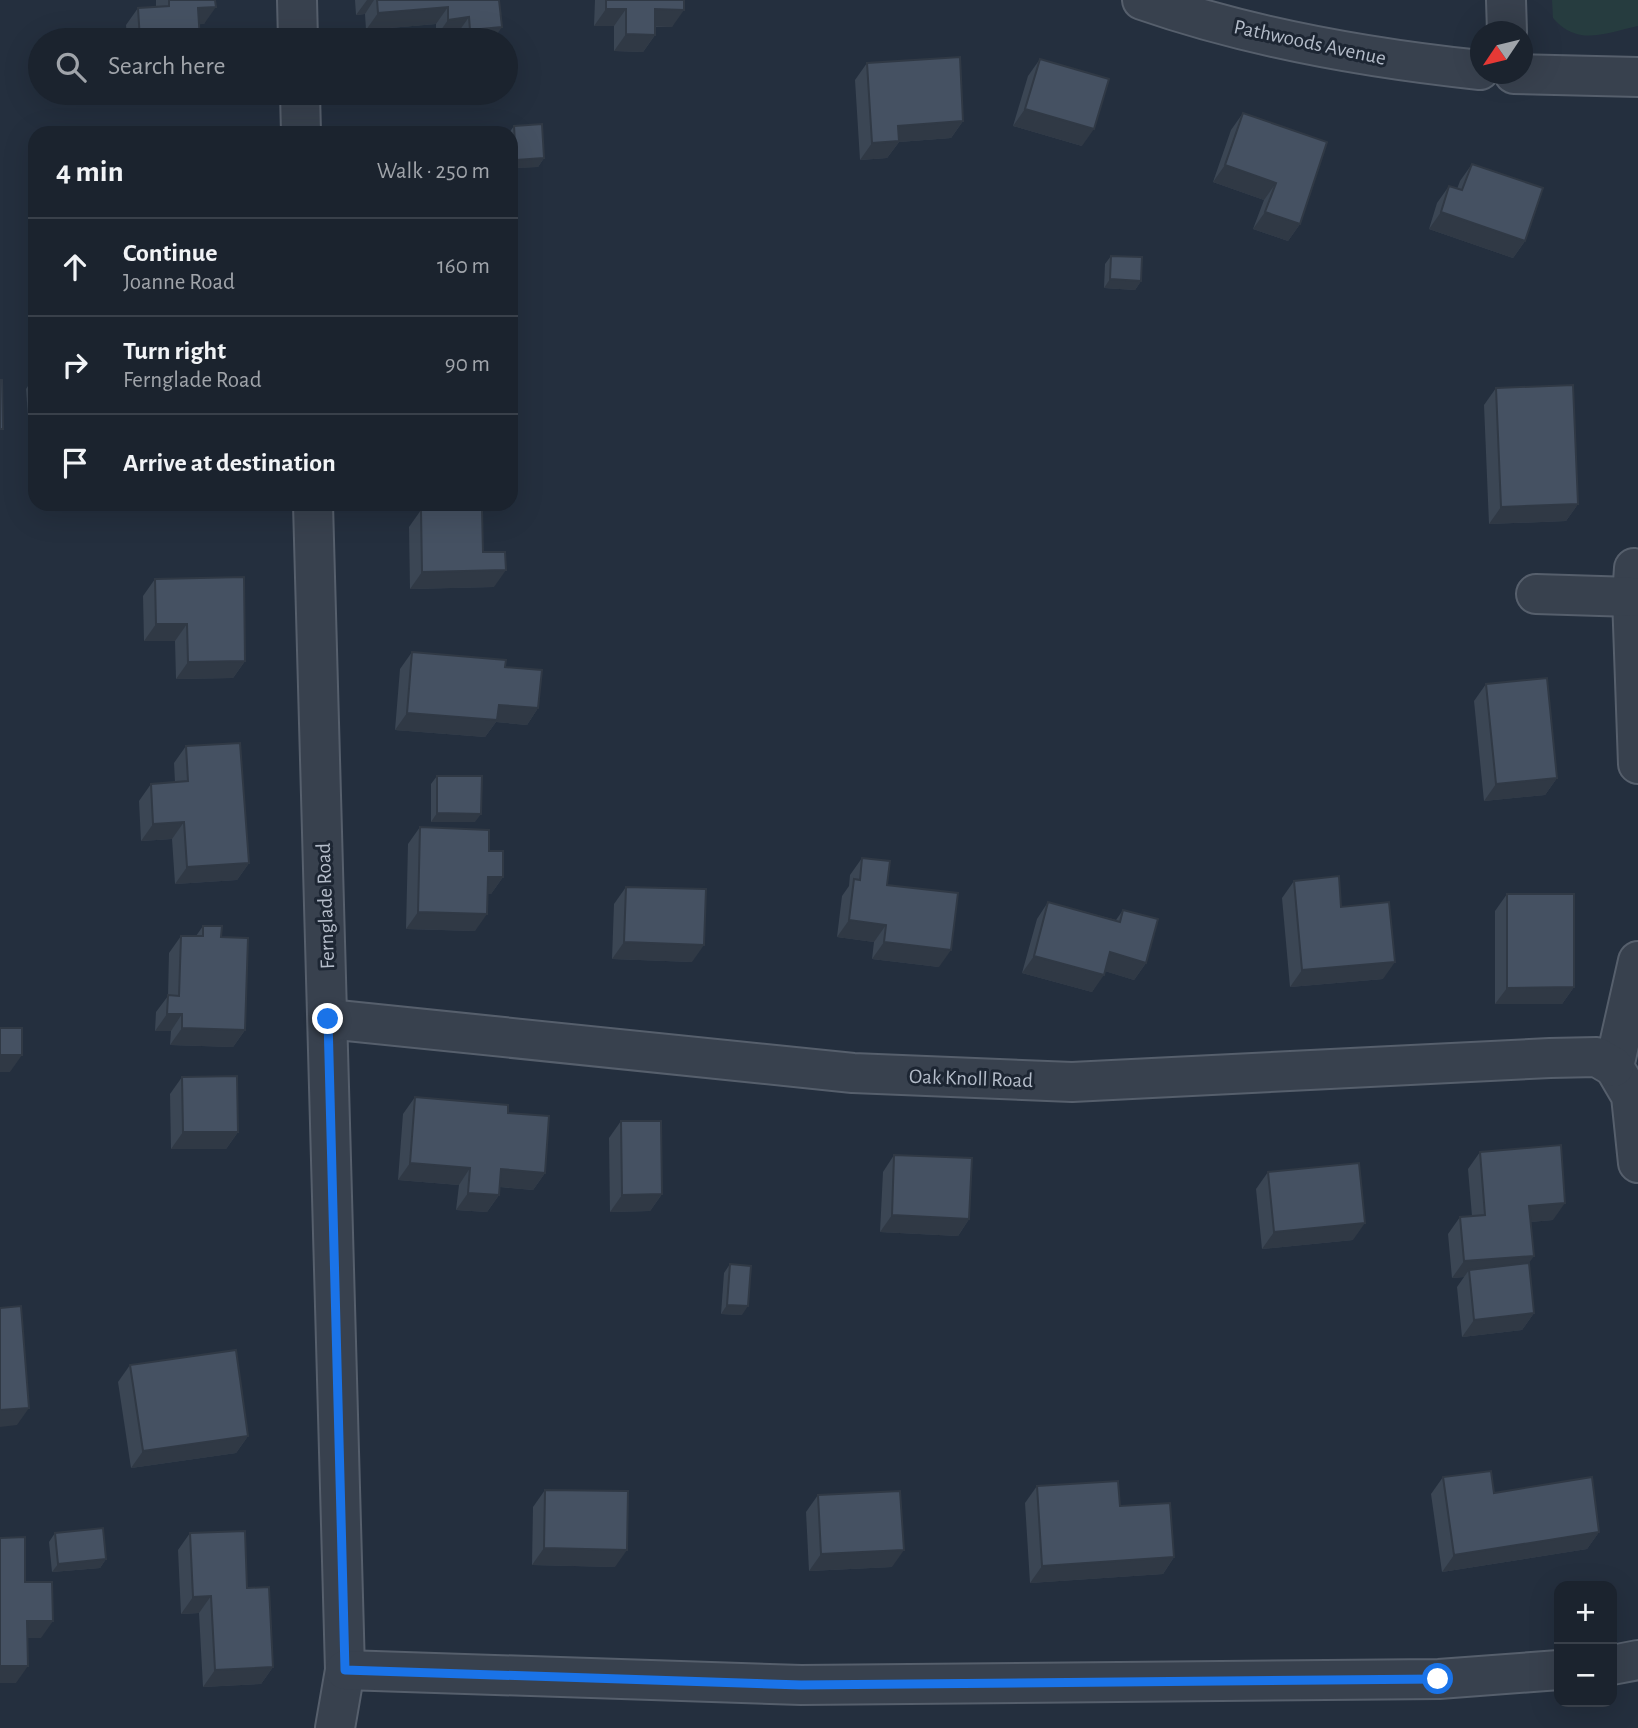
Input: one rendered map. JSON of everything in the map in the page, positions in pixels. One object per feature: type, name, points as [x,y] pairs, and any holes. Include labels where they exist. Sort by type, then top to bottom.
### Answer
[{"type":"street","points":[[297,0],[298,28]]},
{"type":"street","name":"Pathwoods Avenue","points":[[1142,0],[1255,32],[1353,54],[1470,69]]},
{"type":"street","points":[[1506,0],[1507,21]]},
{"type":"street","points":[[1533,74],[1638,77]]},
{"type":"street","points":[[300,105],[301,126]]},
{"type":"street","name":"Fernglade Road","points":[[313,511],[345,1670],[335,1728]]},
{"type":"street","points":[[1536,594],[1633,583],[1638,764]]},
{"type":"street","points":[[1638,961],[1614,1067],[1631,1096],[1638,1163]]},
{"type":"street","name":"Oak Knoll Road","points":[[328,1019],[853,1073],[1072,1082],[1597,1057],[1614,1067]]},
{"type":"street","points":[[1617,1664],[1638,1660]]},
{"type":"street","points":[[345,1670],[801,1685],[1438,1679],[1554,1670]]},
{"type":"green space","points":[[1552,0],[1638,0],[1638,26],[1592,36],[1572,32],[1553,18]]},
{"type":"building","points":[[169,0],[215,0],[216,7],[198,8],[199,28],[139,28],[138,8],[169,6]]},
{"type":"building","points":[[377,0],[499,0],[502,27],[470,28],[469,17],[448,20],[448,7],[378,13]]},
{"type":"building","points":[[606,0],[684,0],[684,10],[655,9],[655,35],[626,34],[626,9],[606,9]]},
{"type":"building","points":[[960,57],[963,121],[898,126],[899,141],[872,143],[867,63]]},
{"type":"building","points":[[1040,59],[1109,79],[1094,129],[1025,109]]},
{"type":"building","points":[[1243,113],[1327,142],[1300,224],[1265,212],[1276,183],[1225,165]]},
{"type":"building","points":[[542,124],[544,158],[518,160],[518,126],[514,126]]},
{"type":"building","points":[[1472,164],[1543,188],[1525,241],[1441,212],[1449,186],[1462,190]]},
{"type":"building","points":[[1111,256],[1142,257],[1141,281],[1110,279]]},
{"type":"building","points":[[2,380],[3,429],[0,429]]},
{"type":"building","points":[[1573,385],[1578,504],[1501,507],[1496,388]]},
{"type":"building","points":[[421,511],[482,511],[483,552],[505,552],[506,570],[422,572]]},
{"type":"building","points":[[244,577],[245,661],[188,662],[187,624],[156,624],[155,579]]},
{"type":"building","points":[[412,652],[506,660],[505,667],[542,670],[538,708],[499,705],[497,720],[407,713]]},
{"type":"building","points":[[1547,678],[1557,778],[1496,784],[1486,684]]},
{"type":"building","points":[[240,743],[249,863],[187,867],[184,822],[153,824],[151,784],[188,781],[186,746]]},
{"type":"building","points":[[437,776],[482,776],[481,814],[437,813]]},
{"type":"building","points":[[420,827],[489,830],[489,851],[503,851],[503,877],[488,877],[487,914],[418,912]]},
{"type":"building","points":[[862,858],[890,861],[887,885],[958,893],[951,950],[884,942],[886,925],[849,920],[854,879],[860,880]]},
{"type":"building","points":[[1339,876],[1341,907],[1389,902],[1395,962],[1302,970],[1294,881]]},
{"type":"building","points":[[626,887],[706,889],[704,945],[624,942]]},
{"type":"building","points":[[1507,894],[1574,894],[1574,987],[1507,988]]},
{"type":"building","points":[[1048,902],[1120,922],[1123,910],[1158,919],[1146,963],[1110,952],[1104,975],[1034,956]]},
{"type":"building","points":[[203,926],[222,926],[221,937],[248,938],[245,1030],[182,1028],[182,1014],[167,1014],[168,995],[179,996],[181,936],[203,936]]},
{"type":"building","points":[[0,1028],[22,1028],[22,1055],[0,1055]]},
{"type":"building","points":[[237,1076],[238,1132],[183,1132],[182,1077]]},
{"type":"building","points":[[415,1097],[508,1105],[508,1113],[549,1116],[545,1173],[501,1169],[499,1195],[468,1193],[470,1168],[410,1163]]},
{"type":"building","points":[[621,1121],[661,1121],[662,1194],[622,1195]]},
{"type":"building","points":[[1561,1145],[1565,1203],[1529,1206],[1534,1256],[1464,1261],[1460,1217],[1485,1215],[1480,1152]]},
{"type":"building","points":[[894,1155],[972,1158],[969,1219],[892,1215]]},
{"type":"building","points":[[1359,1163],[1365,1223],[1274,1232],[1268,1172]]},
{"type":"building","points":[[1529,1263],[1534,1313],[1474,1320],[1469,1270]]},
{"type":"building","points":[[730,1264],[751,1266],[748,1306],[727,1305]]},
{"type":"building","points":[[21,1306],[29,1408],[0,1410],[0,1308]]},
{"type":"building","points":[[236,1350],[248,1436],[143,1451],[130,1365]]},
{"type":"building","points":[[1491,1471],[1494,1493],[1592,1477],[1599,1532],[1454,1555],[1443,1477]]},
{"type":"building","points":[[1118,1481],[1120,1506],[1170,1503],[1174,1557],[1042,1566],[1037,1486]]},
{"type":"building","points":[[545,1490],[628,1491],[627,1550],[544,1548]]},
{"type":"building","points":[[900,1491],[904,1550],[821,1554],[818,1495]]},
{"type":"building","points":[[103,1528],[106,1559],[58,1564],[55,1533]]},
{"type":"building","points":[[245,1531],[247,1588],[269,1587],[273,1667],[215,1670],[211,1596],[193,1597],[190,1533]]},
{"type":"building","points":[[25,1537],[25,1582],[52,1582],[53,1621],[27,1621],[28,1666],[0,1666],[0,1538]]},
{"type":"route","points":[[328,1019],[345,1670],[801,1685],[1438,1679]]}]
